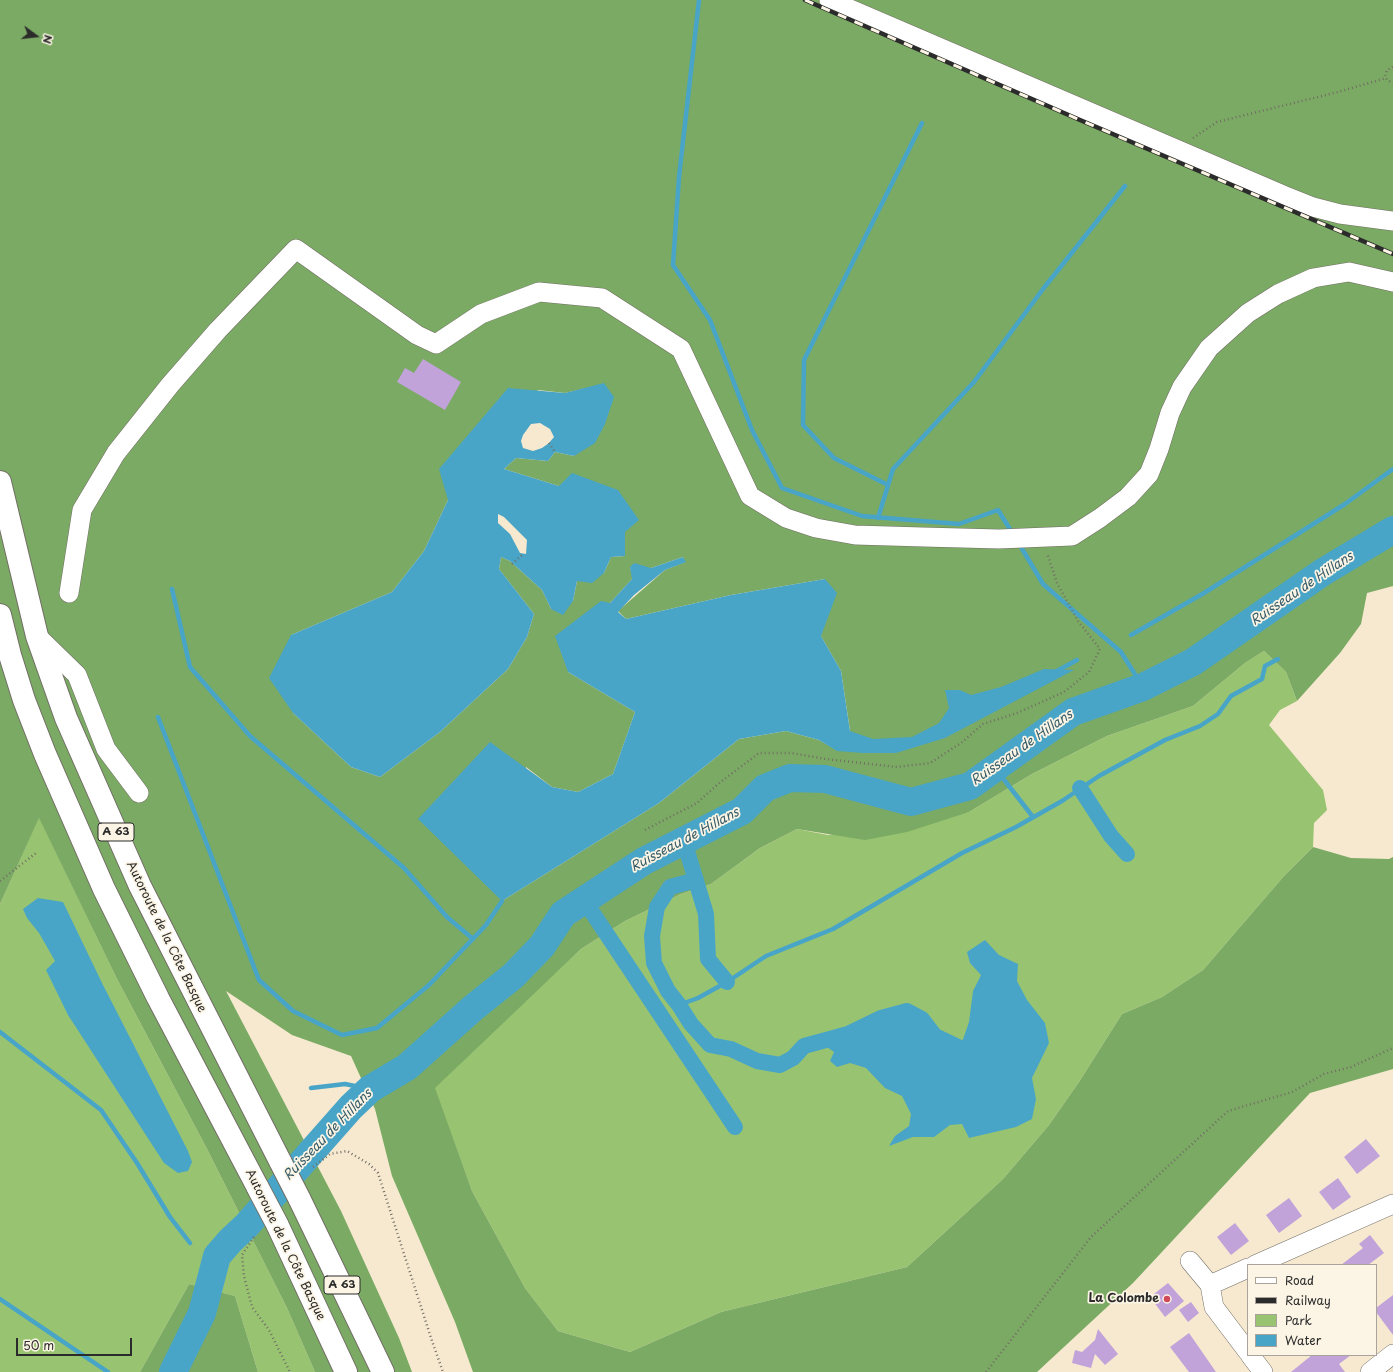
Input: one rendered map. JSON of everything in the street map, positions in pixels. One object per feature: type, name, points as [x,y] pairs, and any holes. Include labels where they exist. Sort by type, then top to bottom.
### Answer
[{"type":"highway","name":"Autoroute de la Côte Basque","points":[[0,482],[37,636],[66,718],[140,886],[299,1198],[383,1372]]},
{"type":"highway","name":"Autoroute de la Côte Basque","points":[[0,615],[10,655],[24,700],[45,754],[101,882],[158,998],[277,1224],[346,1372]]},
{"type":"street","points":[[829,0],[1313,207],[1340,214],[1393,221]]},
{"type":"street","points":[[69,593],[82,510],[116,453],[170,385],[213,335],[296,249],[417,335],[436,344],[481,314],[539,292],[602,298],[681,349],[750,496],[786,518],[816,528],[855,534],[1000,539],[1072,536],[1128,497],[1149,474],[1159,449],[1170,413],[1182,387],[1209,348],[1248,313],[1278,294],[1313,278],[1349,272],[1393,282]]},
{"type":"street","points":[[37,636],[77,675],[106,749],[138,793]]},
{"type":"street","points":[[1257,1264],[1393,1204]]},
{"type":"street","points":[[1190,1261],[1210,1285],[1214,1307],[1247,1351]]},
{"type":"street","points":[[1210,1285],[1247,1268]]},
{"type":"street","points":[[1370,1372],[1393,1354]]},
{"type":"street","points":[[1251,1356],[1263,1372]]},
{"type":"path","points":[[1386,78],[1387,70],[1393,67]]},
{"type":"path","points":[[1182,151],[1196,135],[1217,122],[1338,92],[1386,78]]},
{"type":"path","points":[[1386,78],[1393,83]]},
{"type":"path","points":[[550,443],[555,452]]},
{"type":"path","points":[[645,830],[697,803],[718,784],[759,754],[791,753],[826,759],[897,767],[930,763],[961,743],[983,724],[1017,713],[1064,692],[1090,672],[1100,649],[1078,620],[1057,583],[1047,551],[1045,536]]},
{"type":"path","points":[[512,564],[522,555]]},
{"type":"path","points":[[0,881],[36,853]]},
{"type":"path","points":[[986,1372],[1091,1237],[1228,1111],[1292,1092],[1324,1074],[1351,1067],[1393,1048]]},
{"type":"path","points":[[313,1167],[330,1154],[346,1151],[369,1164],[378,1174],[443,1372]]},
{"type":"path","points":[[254,1237],[242,1255],[244,1276],[252,1307],[269,1330],[290,1372]]},
{"type":"green space","points":[[0,0],[1393,0],[1393,586],[1367,593],[1361,624],[1340,653],[1297,701],[1286,672],[1264,651],[1245,663],[1193,706],[1107,736],[1032,774],[969,812],[907,832],[865,840],[797,829],[760,848],[711,884],[681,894],[625,921],[581,949],[435,1088],[472,1191],[525,1288],[558,1331],[630,1352],[721,1312],[907,1267],[1003,1179],[1049,1125],[1079,1082],[1122,1014],[1162,997],[1203,970],[1284,876],[1313,847],[1351,858],[1389,859],[1393,857],[1393,1069],[1310,1093],[1133,1283],[1037,1372],[473,1372],[455,1322],[392,1176],[375,1109],[351,1056],[292,1035],[226,991],[341,1211],[399,1338],[412,1372],[315,1372],[287,1308],[206,1147],[116,977],[39,818],[0,904]],"holes":[[[604,384],[574,456],[555,452],[548,461],[516,458],[504,469],[559,486],[625,532],[625,556],[611,557],[604,573],[577,581],[573,601],[551,609],[542,590],[510,561],[501,557],[499,569],[534,614],[527,637],[508,669],[440,732],[380,777],[351,767],[293,713],[291,635],[392,592],[424,551],[448,500],[538,390],[565,393]],[[683,557],[685,562],[665,570],[618,611],[626,619],[731,595],[825,579],[821,636],[841,671],[851,737],[837,750],[819,740],[786,731],[739,739],[659,803],[502,901],[526,767],[552,787],[578,792],[613,774],[635,712],[568,672],[610,603],[633,578],[630,567],[651,568]]]},
{"type":"green space","points":[[1264,651],[1286,672],[1297,701],[1280,710],[1269,725],[1323,790],[1327,810],[1314,823],[1313,847],[1284,876],[1203,970],[1162,997],[1122,1014],[1079,1082],[1049,1125],[1003,1179],[907,1267],[721,1312],[630,1352],[558,1331],[525,1288],[472,1191],[434,1088],[472,1051],[581,949],[625,921],[681,894],[711,884],[760,848],[797,829],[828,835],[969,812],[1032,774],[1107,736],[1193,706],[1245,663]]},
{"type":"green space","points":[[39,817],[116,977],[206,1147],[287,1308],[315,1372],[258,1372],[235,1296],[189,1284],[140,1372],[0,1372],[0,904]]},
{"type":"green space","points":[[189,1284],[235,1296],[258,1372],[140,1372]]},
{"type":"water","points":[[604,383],[614,397],[605,424],[595,443],[574,456],[555,452],[548,461],[516,458],[504,469],[559,486],[572,473],[618,490],[639,520],[625,532],[625,556],[611,557],[604,573],[592,583],[577,581],[573,601],[563,615],[551,609],[542,590],[510,561],[501,557],[499,569],[534,614],[527,637],[508,669],[440,732],[380,777],[351,767],[293,713],[269,678],[291,635],[392,592],[424,551],[448,500],[439,469],[508,388],[565,393]],"holes":[[[540,423],[550,429],[554,437],[542,448],[533,451],[523,448],[521,441],[523,435],[531,424]],[[498,514],[504,517],[527,540],[526,554],[520,553],[510,534],[498,523]]]},
{"type":"water","points":[[683,557],[686,562],[665,570],[634,595],[618,612],[626,619],[731,595],[825,579],[837,593],[821,636],[841,671],[850,731],[873,739],[912,737],[939,723],[949,708],[945,690],[960,690],[971,695],[1001,687],[1044,669],[1074,670],[945,738],[896,753],[837,751],[819,740],[786,731],[739,739],[659,803],[502,901],[418,819],[490,742],[552,787],[578,792],[613,774],[635,712],[568,672],[555,636],[601,601],[610,603],[632,579],[630,567],[634,563],[651,568]]},
{"type":"water","points":[[38,898],[63,902],[103,985],[188,1151],[192,1162],[188,1171],[178,1173],[164,1163],[68,1015],[46,970],[55,961],[39,933],[27,918],[23,909]]},
{"type":"water","points":[[985,940],[999,955],[1018,964],[1017,981],[1027,1000],[1045,1023],[1049,1043],[1032,1078],[1036,1099],[1032,1119],[1016,1127],[969,1138],[962,1124],[950,1125],[934,1137],[913,1137],[889,1146],[895,1136],[909,1126],[911,1114],[902,1096],[885,1088],[866,1068],[850,1063],[837,1067],[830,1061],[834,1052],[821,1043],[881,1018],[907,1011],[922,1019],[935,1036],[960,1048],[969,1022],[973,991],[981,975],[970,963],[967,952]]},
{"type":"building","points":[[423,359],[461,382],[445,410],[397,382],[405,368],[414,373]]},
{"type":"building","points":[[1366,1139],[1380,1156],[1357,1174],[1344,1157]]},
{"type":"building","points":[[1338,1178],[1351,1197],[1333,1210],[1319,1192]]},
{"type":"building","points":[[1289,1198],[1302,1216],[1279,1233],[1266,1215]]},
{"type":"building","points":[[1235,1223],[1249,1241],[1231,1255],[1217,1237]]},
{"type":"building","points":[[1370,1235],[1384,1253],[1369,1264],[1342,1264],[1363,1248],[1359,1244]]},
{"type":"building","name":"La Colombe","points":[[1168,1283],[1184,1301],[1165,1317],[1150,1297]]},
{"type":"building","points":[[1393,1295],[1393,1335],[1377,1313],[1377,1307]]},
{"type":"building","points":[[1191,1302],[1199,1313],[1188,1322],[1179,1310]]},
{"type":"building","points":[[1098,1329],[1118,1354],[1105,1365],[1095,1354],[1091,1368],[1072,1363],[1075,1350],[1082,1352],[1095,1340]]},
{"type":"building","points":[[1189,1333],[1216,1372],[1189,1372],[1170,1347]]},
{"type":"building","points":[[1311,1356],[1350,1356],[1339,1364],[1345,1372],[1291,1372]]},
{"type":"waterway","points":[[699,0],[679,177],[673,265],[710,320],[752,430],[782,488],[862,516],[959,524],[998,510],[1013,534]]},
{"type":"waterway","points":[[888,485],[834,458],[803,425],[804,360],[922,123]]},
{"type":"waterway","points":[[878,518],[893,469],[974,382],[1043,289],[1125,186]]},
{"type":"waterway","points":[[1131,635],[1204,593],[1345,504],[1393,469]]},
{"type":"waterway","name":"Ruisseau de Hillans","points":[[173,1372],[202,1313],[217,1256],[247,1225],[351,1107],[370,1089],[407,1067],[473,1008],[513,976],[542,946],[563,914],[644,861],[742,811],[765,788],[790,778],[825,779],[911,802],[970,786],[1073,712],[1143,687],[1193,662],[1323,572],[1393,530]]},
{"type":"waterway","points":[[1018,542],[1043,584],[1121,652],[1143,687]]},
{"type":"waterway","points":[[172,589],[190,667],[250,736],[404,868],[447,917],[473,939]]},
{"type":"waterway","points":[[679,1005],[698,998],[727,982],[766,956],[833,929],[962,853],[1016,827],[1062,801],[1099,776],[1165,740],[1200,726],[1218,714],[1231,696],[1262,679],[1265,666],[1278,659]]},
{"type":"waterway","points":[[1055,672],[1077,660]]},
{"type":"waterway","points":[[158,717],[259,980],[293,1011],[342,1035],[377,1028],[429,985],[486,925],[502,901]]},
{"type":"waterway","points":[[995,768],[1033,817]]},
{"type":"waterway","points":[[1080,788],[1111,836],[1127,854]]},
{"type":"waterway","points":[[684,841],[706,914],[708,959],[727,982]]},
{"type":"waterway","points":[[696,880],[670,887],[657,907],[652,936],[654,963],[668,991],[691,1024],[710,1045],[731,1049],[757,1061],[780,1065],[793,1058],[804,1046],[848,1034],[881,1018],[907,1011],[922,1019],[935,1036],[960,1048]]},
{"type":"waterway","points":[[584,900],[735,1127]]},
{"type":"waterway","points":[[0,1032],[101,1110],[137,1163],[170,1217],[190,1243]]},
{"type":"waterway","points":[[311,1088],[345,1084],[370,1089]]},
{"type":"waterway","points":[[0,1299],[108,1372]]},
{"type":"railway","points":[[805,0],[1393,254]]},
{"type":"place","name":"La Colombe","points":[[1167,1299]]}]
